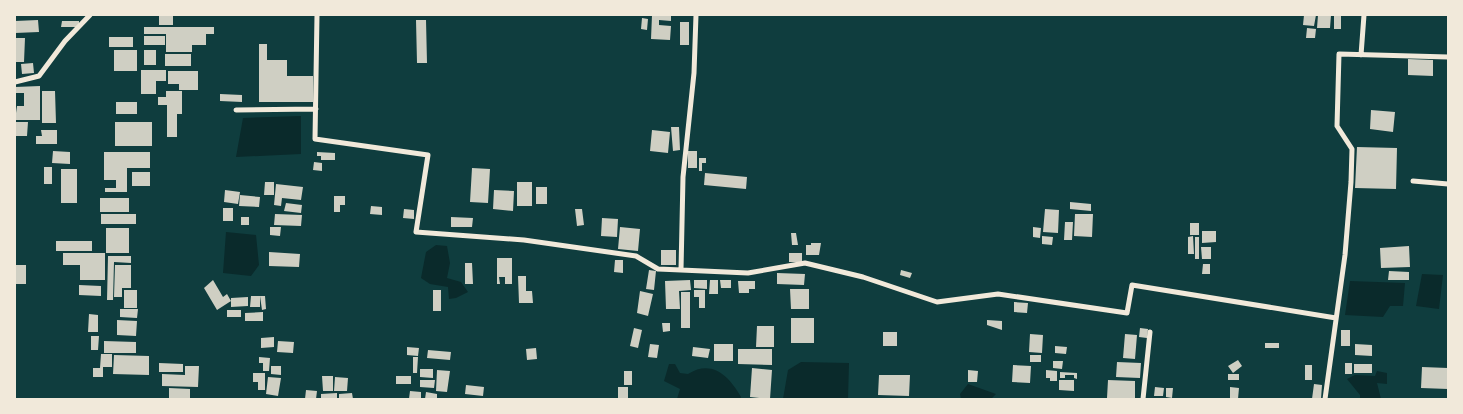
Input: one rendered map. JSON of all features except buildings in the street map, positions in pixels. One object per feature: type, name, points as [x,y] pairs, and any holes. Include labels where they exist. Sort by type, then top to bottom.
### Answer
[{"type":"street","points":[[15,82],[39,76],[65,41],[90,15]]},
{"type":"street","points":[[317,15],[315,139],[428,155],[416,232],[524,240],[636,256],[658,269],[748,273],[805,263],[863,277],[937,302],[998,294],[1127,313],[1132,285],[1336,318]]},
{"type":"street","points":[[681,270],[683,177],[694,73],[696,15]]},
{"type":"street","points":[[1360,55],[1364,15]]},
{"type":"street","points":[[1325,399],[1345,255],[1352,149],[1337,126],[1339,54],[1448,57]]},
{"type":"street","points":[[236,110],[316,109]]},
{"type":"street","points":[[1413,181],[1448,184]]},
{"type":"street","points":[[1144,399],[1150,332]]},
{"type":"water","points":[[301,116],[301,154],[236,157],[243,118]]},
{"type":"water","points":[[226,232],[256,235],[259,265],[251,276],[223,273]]},
{"type":"water","points":[[436,245],[447,246],[450,263],[447,278],[461,282],[468,292],[449,299],[448,287],[430,284],[421,278],[426,252]]},
{"type":"water","points":[[1422,274],[1443,275],[1439,309],[1416,306]]},
{"type":"water","points":[[1350,281],[1405,283],[1403,306],[1390,306],[1383,317],[1345,315]]},
{"type":"water","points":[[801,362],[849,363],[848,399],[783,399],[788,370]]},
{"type":"water","points":[[669,364],[675,364],[680,373],[688,374],[705,368],[719,372],[731,382],[741,397],[740,399],[677,399],[680,389],[664,381]]},
{"type":"water","points":[[1377,371],[1387,373],[1387,384],[1377,383],[1381,399],[1360,399],[1360,395],[1347,379],[1355,375],[1375,376]]},
{"type":"water","points":[[968,384],[996,394],[991,399],[961,399],[960,394]]}]
